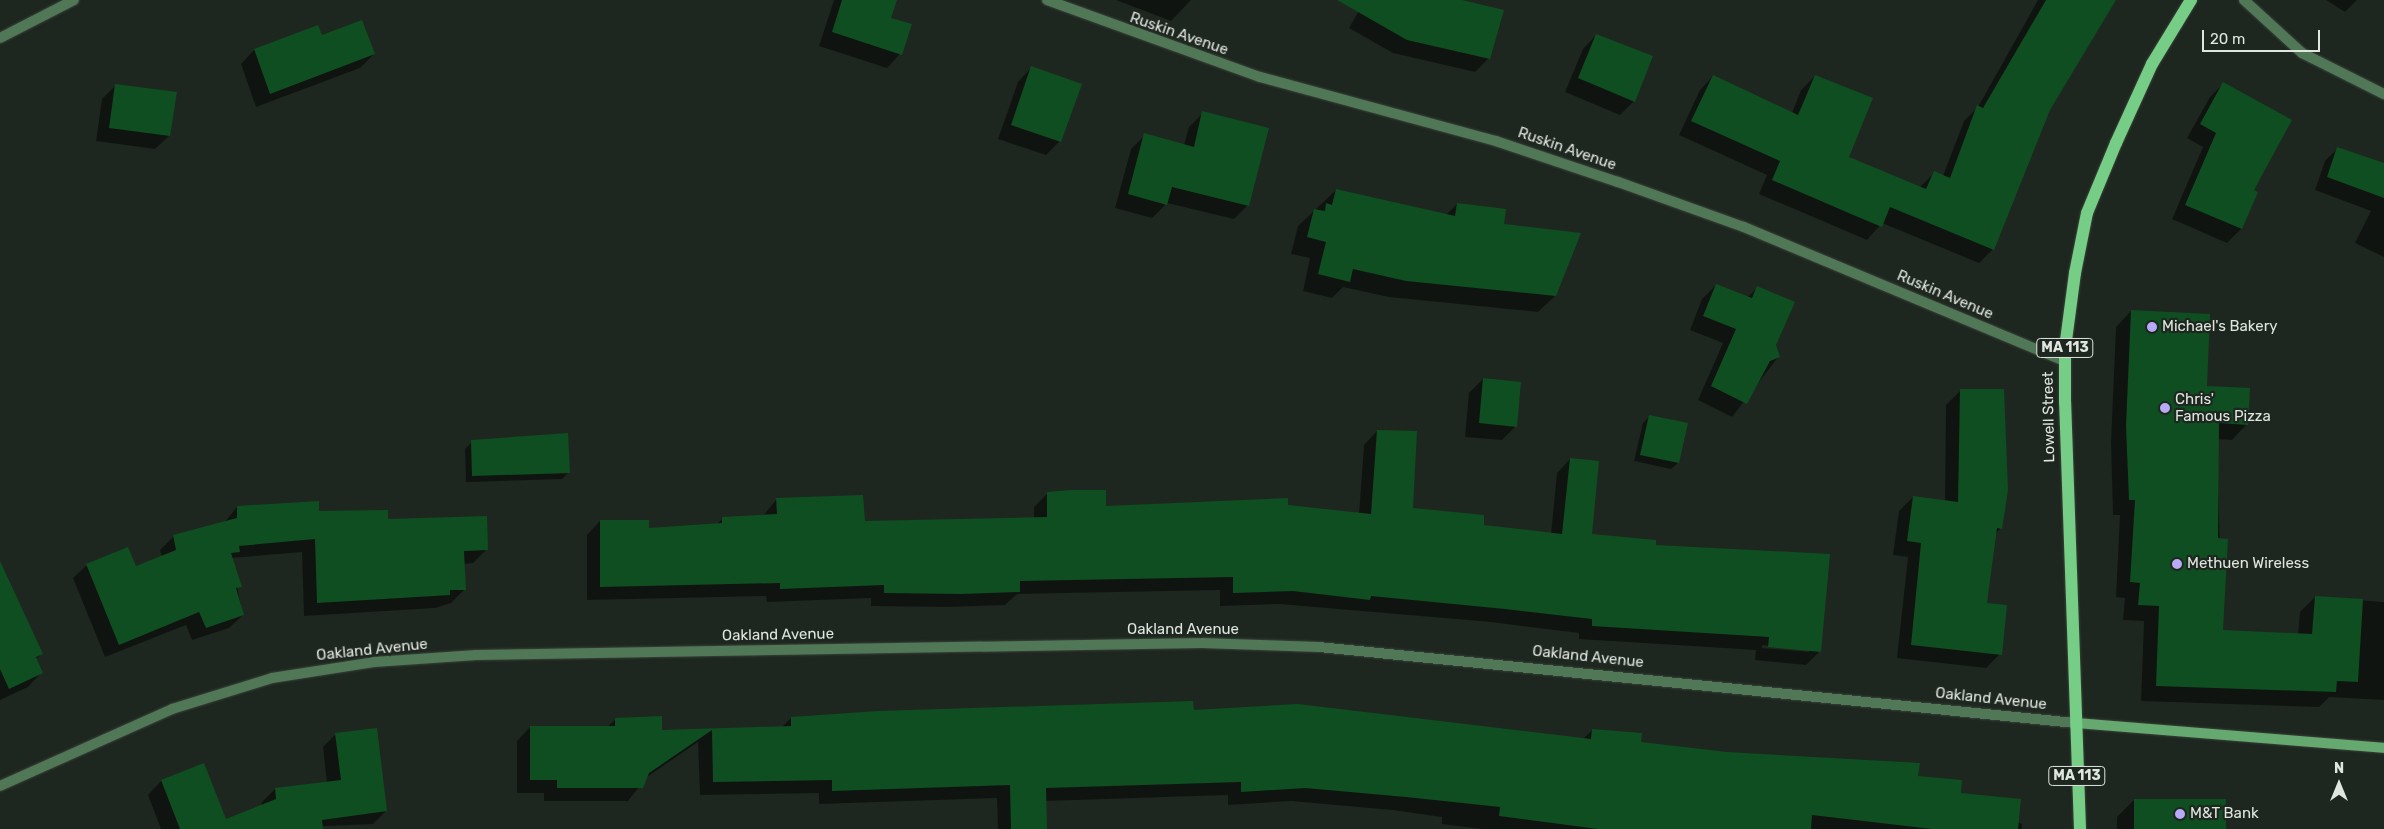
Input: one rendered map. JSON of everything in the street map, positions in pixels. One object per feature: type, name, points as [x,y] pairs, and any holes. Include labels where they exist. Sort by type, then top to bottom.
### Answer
[{"type":"main road","name":"Lowell Street","points":[[2080,829],[2075,723],[2065,361],[2075,273],[2087,213],[2152,64],[2191,0]]},
{"type":"street","points":[[0,38],[74,0]]},
{"type":"street","name":"Ruskin Avenue","points":[[1047,0],[1260,77],[1496,141],[1627,186],[1744,228],[2065,361]]},
{"type":"street","points":[[2244,0],[2302,52],[2384,94]]},
{"type":"street","name":"Oakland Avenue","points":[[0,786],[172,709],[272,678],[374,662],[477,655],[1202,643],[1319,647],[2075,723],[2384,748]]},
{"type":"building","points":[[842,0],[897,0],[891,18],[912,24],[902,55],[832,32]]},
{"type":"building","points":[[1337,0],[1462,0],[1504,10],[1490,59],[1407,40]]},
{"type":"building","points":[[2046,0],[2116,0],[2050,110],[1994,250],[1890,207],[1882,227],[1851,214],[1772,180],[1780,161],[1691,121],[1713,75],[1798,115],[1815,75],[1873,98],[1849,157],[1926,189],[1934,171],[1950,178],[1977,105],[1983,108]]},
{"type":"building","points":[[362,20],[375,54],[270,94],[254,49],[318,25],[322,35]]},
{"type":"building","points":[[1596,34],[1653,56],[1635,102],[1578,78]]},
{"type":"building","points":[[1031,66],[1082,84],[1061,142],[1011,125]]},
{"type":"building","points":[[2223,82],[2292,120],[2254,190],[2258,192],[2242,229],[2185,205],[2216,133],[2200,124]]},
{"type":"building","points":[[115,84],[177,92],[170,136],[109,128]]},
{"type":"building","points":[[1202,111],[1269,128],[1249,206],[1172,187],[1167,205],[1128,194],[1144,133],[1194,147]]},
{"type":"building","points":[[2337,147],[2384,163],[2384,198],[2327,177]]},
{"type":"building","points":[[1336,189],[1455,216],[1457,203],[1506,209],[1504,224],[1581,233],[1556,296],[1406,281],[1353,269],[1350,282],[1318,274],[1326,242],[1307,237],[1314,209],[1325,211],[1326,203],[1332,205]]},
{"type":"building","points":[[1716,284],[1752,298],[1757,286],[1795,302],[1776,345],[1780,357],[1770,361],[1747,404],[1711,386],[1736,329],[1703,316]]},
{"type":"building","points":[[2131,310],[2210,314],[2207,386],[2250,388],[2248,425],[2219,423],[2218,538],[2228,539],[2223,630],[2312,634],[2315,596],[2363,599],[2358,682],[2337,681],[2336,692],[2156,686],[2159,606],[2138,605],[2140,583],[2130,582],[2135,500],[2129,500],[2126,426]]},
{"type":"building","points":[[1483,378],[1521,382],[1517,427],[1479,423]]},
{"type":"building","points":[[1960,389],[2004,389],[2008,490],[2002,529],[1997,528],[1987,603],[2007,605],[2002,655],[1911,645],[1921,543],[1907,541],[1913,496],[1958,502]]},
{"type":"building","points":[[1649,415],[1688,423],[1679,463],[1640,455]]},
{"type":"building","points":[[1377,430],[1417,431],[1413,508],[1484,515],[1484,525],[1562,534],[1570,458],[1599,461],[1592,534],[1656,540],[1656,545],[1830,554],[1821,652],[1768,647],[1769,637],[1592,626],[1592,619],[1505,609],[1371,596],[1370,600],[1293,591],[1233,593],[1233,577],[1020,581],[1020,592],[961,594],[884,593],[884,585],[780,589],[780,583],[600,587],[600,520],[649,520],[649,528],[722,523],[722,517],[777,514],[776,498],[863,495],[865,521],[1047,517],[1047,492],[1071,490],[1106,490],[1106,506],[1288,498],[1288,505],[1371,514]]},
{"type":"building","points":[[568,433],[570,473],[472,476],[471,440]]},
{"type":"building","points":[[319,501],[319,511],[388,510],[388,519],[487,516],[488,550],[464,551],[466,590],[450,590],[450,595],[317,603],[315,539],[239,546],[240,552],[231,553],[242,587],[236,588],[244,615],[206,628],[199,612],[119,645],[86,564],[128,547],[136,566],[176,550],[173,535],[237,518],[237,506]]},
{"type":"building","points":[[0,561],[43,654],[36,657],[43,673],[9,689],[0,669]]},
{"type":"building","points":[[1193,701],[1194,710],[1298,704],[1591,739],[1592,729],[1642,733],[1641,742],[1727,752],[1920,763],[1918,776],[1962,780],[1961,793],[2021,799],[2018,829],[1932,829],[1812,815],[1811,829],[1598,829],[1499,816],[1500,807],[1406,797],[1305,788],[1241,792],[1241,782],[1046,788],[1047,829],[1011,829],[1010,785],[832,791],[832,780],[713,782],[712,730],[649,773],[643,788],[557,788],[557,780],[530,780],[530,726],[615,726],[615,718],[662,716],[662,730],[791,726],[791,717],[879,711]]},
{"type":"building","points":[[377,728],[387,811],[322,820],[323,829],[180,829],[161,780],[204,763],[226,819],[276,799],[275,788],[341,780],[335,733]]},
{"type":"building","name":"M&T Bank","points":[[2134,799],[2226,799],[2226,829],[2134,829]]},
{"type":"place","name":"Michael's Bakery","points":[[2152,327]]},
{"type":"place","name":"Chris' Famous Pizza","points":[[2165,408]]},
{"type":"place","name":"Methuen Wireless","points":[[2177,564]]},
{"type":"place","name":"M&T Bank","points":[[2180,814]]}]
